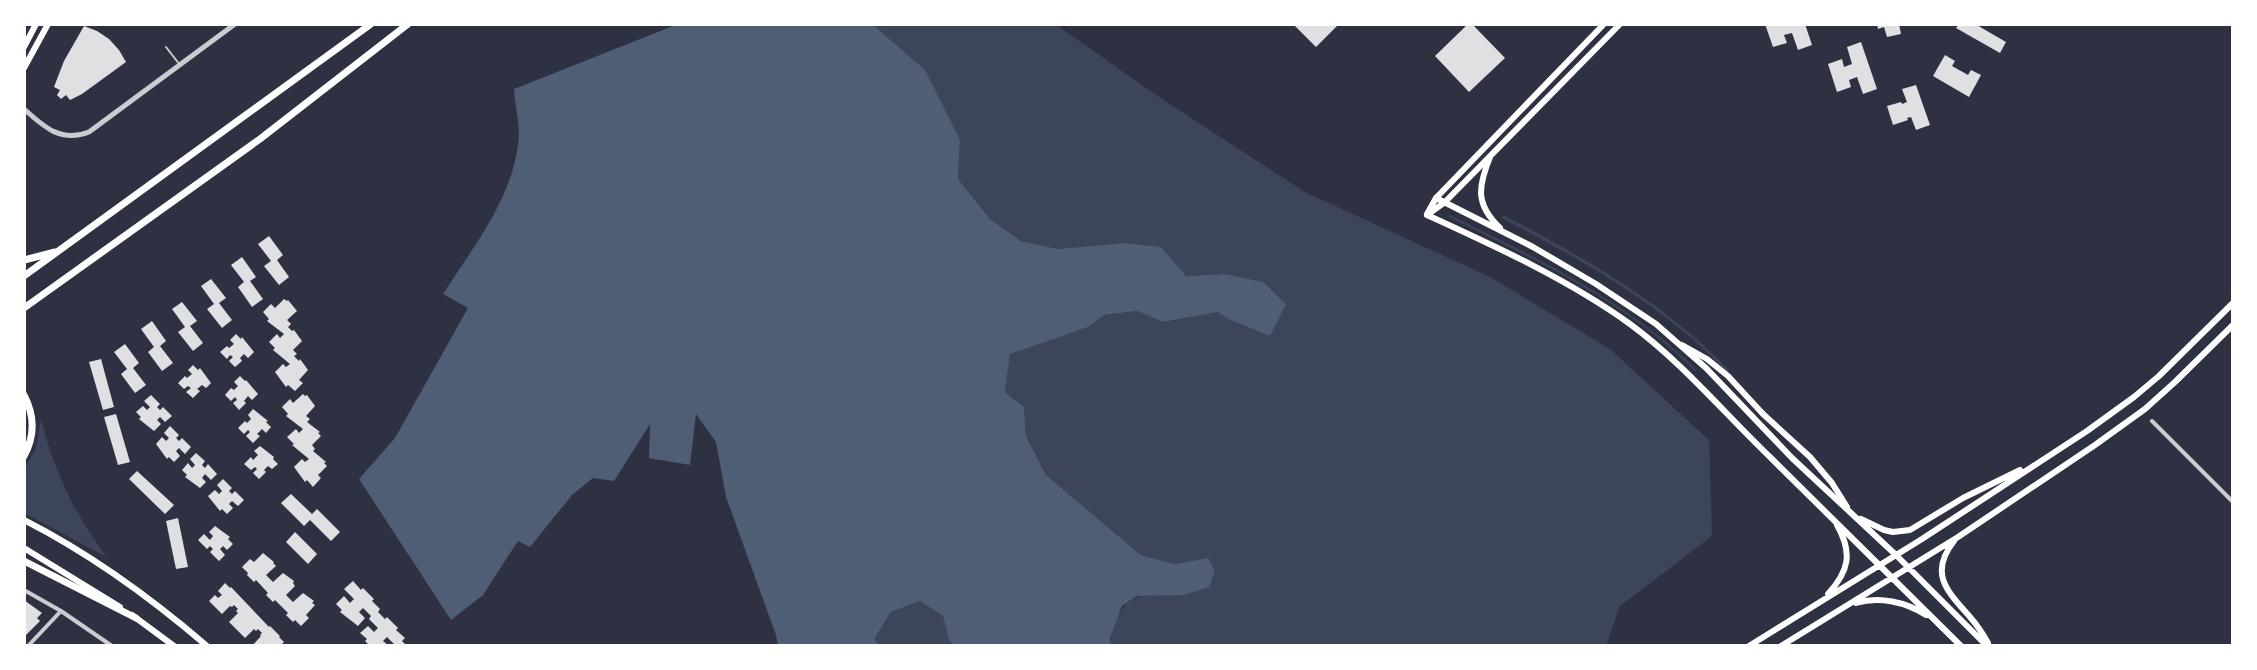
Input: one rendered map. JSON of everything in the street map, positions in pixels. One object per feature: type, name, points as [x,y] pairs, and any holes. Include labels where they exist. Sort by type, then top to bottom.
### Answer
[{"type":"highway","points":[[24,276],[371,24]]},
{"type":"highway","points":[[24,308],[260,139],[408,24]]},
{"type":"highway","points":[[24,260],[64,248]]},
{"type":"highway","points":[[24,395],[33,424],[24,456]]},
{"type":"highway","points":[[24,561],[136,618]]},
{"type":"main road","points":[[24,47],[36,24]]},
{"type":"main road","points":[[24,68],[48,24]]},
{"type":"main road","points":[[1427,215],[1436,198],[1604,24]]},
{"type":"main road","points":[[1427,215],[1445,202],[1620,24]]},
{"type":"main road","points":[[1490,157],[1481,180],[1481,198],[1490,217],[1506,233]]},
{"type":"main road","points":[[1436,198],[1533,247],[1625,303],[1680,344],[1718,367],[1810,457],[1851,513],[1884,530],[1910,530],[1963,498],[2041,460]]},
{"type":"main road","points":[[1427,215],[1513,256],[1628,323],[1686,371],[1961,646]]},
{"type":"main road","points":[[1749,646],[2087,431],[2159,376],[2233,303]]},
{"type":"main road","points":[[1781,646],[1958,537],[2095,445],[2145,409],[2233,325]]},
{"type":"main road","points":[[1680,344],[1792,458],[1989,646]]},
{"type":"main road","points":[[1817,604],[1841,577],[1847,560],[1845,542],[1833,519]]},
{"type":"main road","points":[[24,520],[109,568],[207,646]]},
{"type":"main road","points":[[1958,537],[1943,561],[1941,572],[1944,585],[1989,646]]},
{"type":"main road","points":[[24,548],[136,618],[174,646]]},
{"type":"main road","points":[[1845,606],[1861,601],[1888,601],[1903,604],[1936,621]]},
{"type":"street","points":[[24,109],[57,134],[83,134],[95,129],[235,24]]},
{"type":"street","points":[[2152,421],[2233,502]]},
{"type":"street","points":[[24,590],[112,646]]},
{"type":"street","points":[[28,646],[61,611]]},
{"type":"lane","points":[[166,47],[180,66]]},
{"type":"shaded area","points":[[678,24],[872,24],[925,70],[960,140],[958,179],[990,219],[1021,241],[1058,249],[1123,243],[1161,247],[1186,276],[1224,274],[1263,282],[1286,304],[1270,336],[1218,312],[1163,322],[1137,311],[1104,315],[1088,327],[1010,354],[1005,392],[1024,407],[1026,436],[1046,475],[1141,555],[1175,564],[1208,558],[1215,571],[1209,587],[1184,595],[1137,596],[1122,606],[1110,638],[1111,646],[954,646],[949,640],[943,616],[920,601],[891,612],[875,638],[878,646],[778,646],[726,497],[716,442],[696,414],[690,465],[649,458],[650,424],[614,481],[593,478],[572,495],[530,547],[518,541],[483,595],[451,620],[359,479],[395,438],[468,308],[443,294],[489,223],[514,165],[519,138],[514,89]]},
{"type":"shaded area","points":[[872,24],[1055,24],[1162,99],[1305,192],[1490,277],[1610,349],[1709,440],[1712,536],[1620,606],[1606,646],[1111,646],[1116,621],[1128,603],[1144,595],[1184,595],[1208,558],[1175,564],[1141,555],[1046,475],[1026,436],[1024,407],[1005,392],[1010,353],[1088,327],[1104,315],[1137,311],[1163,322],[1218,312],[1270,336],[1224,274],[1186,276],[1123,243],[1058,249],[1021,241],[990,219],[958,179],[960,140]]},
{"type":"shaded area","points":[[1450,215],[1548,265],[1611,302],[1669,345],[1695,371],[1668,346],[1610,303]]},
{"type":"shaded area","points":[[1503,215],[1564,248],[1651,303],[1705,346],[1729,370],[1727,372],[1703,348],[1649,305],[1562,250],[1502,218]]},
{"type":"shaded area","points":[[41,419],[67,492],[107,557],[24,513],[24,469],[36,448]]},
{"type":"shaded area","points":[[920,601],[943,616],[949,640],[954,646],[878,646],[875,639],[891,612]]},
{"type":"building","points":[[1293,24],[1339,24],[1316,47]]},
{"type":"building","points":[[1468,24],[1472,24],[1505,58],[1469,92],[1435,56]]},
{"type":"building","points":[[1765,24],[1805,24],[1812,45],[1798,50],[1792,33],[1784,35],[1787,43],[1773,47]]},
{"type":"building","points":[[1877,24],[1899,24],[1901,34],[1887,37],[1884,27],[1878,29]]},
{"type":"building","points":[[1959,24],[1975,24],[2006,42],[2000,53],[1956,28]]},
{"type":"building","points":[[84,26],[109,39],[126,62],[82,94],[70,100],[66,95],[61,99],[57,95],[60,90],[54,87],[64,61]]},
{"type":"building","points":[[1861,42],[1877,89],[1863,94],[1857,77],[1849,80],[1851,87],[1837,92],[1828,64],[1842,59],[1844,67],[1852,64],[1847,47]]},
{"type":"building","points":[[1945,55],[1955,61],[1952,66],[1968,75],[1971,70],[1981,75],[1969,97],[1933,76]]},
{"type":"building","points":[[1916,85],[1930,125],[1916,130],[1911,117],[1893,125],[1887,106],[1907,102],[1902,89]]},
{"type":"building","points":[[269,236],[283,255],[277,260],[289,277],[279,285],[264,266],[271,261],[258,244]]},
{"type":"building","points":[[242,257],[256,277],[250,281],[263,299],[252,307],[238,287],[244,282],[231,265]]},
{"type":"building","points":[[211,279],[226,298],[219,303],[232,320],[222,328],[207,309],[214,304],[201,286]]},
{"type":"building","points":[[284,299],[297,311],[287,320],[291,324],[288,327],[302,341],[293,350],[297,354],[294,356],[308,370],[299,380],[303,383],[295,391],[288,385],[286,387],[275,372],[283,364],[286,367],[290,364],[273,350],[275,348],[269,342],[277,334],[280,338],[284,334],[267,321],[269,319],[263,312],[271,304],[275,308]]},
{"type":"building","points":[[182,302],[197,321],[190,326],[203,343],[193,351],[178,332],[185,327],[172,309]]},
{"type":"building","points":[[152,321],[166,341],[160,346],[173,363],[162,371],[148,352],[154,347],[141,329]]},
{"type":"building","points":[[236,334],[254,352],[248,358],[244,354],[235,367],[229,361],[233,357],[230,355],[227,359],[220,352],[234,344],[230,340]]},
{"type":"building","points":[[125,344],[139,363],[133,368],[146,385],[135,393],[121,374],[127,369],[114,352]]},
{"type":"building","points":[[101,359],[114,407],[103,410],[89,362]]},
{"type":"building","points":[[193,365],[198,370],[200,368],[211,383],[206,388],[202,385],[197,389],[200,391],[193,398],[186,392],[191,388],[188,386],[184,389],[178,383],[192,374],[188,370]]},
{"type":"building","points":[[240,376],[258,394],[252,400],[248,396],[239,410],[233,403],[237,400],[235,397],[231,401],[225,395],[238,386],[234,382]]},
{"type":"building","points":[[303,394],[315,406],[306,416],[310,419],[307,422],[321,436],[312,445],[313,451],[327,466],[318,475],[321,478],[313,487],[294,467],[302,459],[305,462],[309,459],[287,437],[296,429],[299,433],[303,429],[286,416],[288,414],[282,407],[290,399],[293,403]]},
{"type":"building","points":[[151,395],[160,404],[157,407],[160,410],[163,407],[172,416],[165,422],[160,417],[157,420],[161,424],[154,431],[139,419],[141,417],[136,412],[143,406],[147,410],[150,407],[144,401]]},
{"type":"building","points":[[253,409],[271,427],[266,433],[262,429],[253,443],[246,436],[250,432],[248,430],[244,434],[238,428],[251,419],[248,415]]},
{"type":"building","points":[[116,414],[130,462],[118,465],[104,417]]},
{"type":"building","points":[[170,426],[179,435],[176,438],[179,441],[182,438],[191,447],[185,454],[179,448],[176,451],[180,456],[174,462],[169,457],[167,459],[156,444],[162,437],[166,441],[169,438],[164,433]]},
{"type":"building","points":[[260,446],[278,464],[272,469],[268,466],[259,479],[253,473],[257,469],[255,467],[251,470],[244,464],[258,455],[254,451]]},
{"type":"building","points":[[196,453],[205,461],[202,465],[205,468],[208,464],[217,474],[211,480],[205,474],[202,478],[206,482],[200,488],[185,477],[187,475],[182,470],[188,463],[192,468],[195,465],[190,459]]},
{"type":"building","points":[[137,471],[174,505],[165,514],[129,479]]},
{"type":"building","points":[[223,479],[232,488],[229,491],[232,494],[235,491],[244,500],[238,506],[232,501],[229,504],[233,508],[227,514],[222,509],[220,511],[208,496],[215,490],[219,494],[222,491],[217,485]]},
{"type":"building","points":[[291,494],[312,514],[317,509],[340,532],[331,541],[310,520],[304,526],[281,503]]},
{"type":"building","points":[[178,518],[188,567],[176,569],[166,521]]},
{"type":"building","points":[[215,526],[230,537],[228,539],[233,544],[227,550],[223,546],[220,549],[225,555],[219,561],[210,552],[213,549],[210,546],[207,549],[198,540],[204,534],[210,540],[213,536],[209,532]]},
{"type":"building","points":[[295,532],[317,554],[308,564],[286,542]]},
{"type":"building","points":[[263,553],[276,566],[266,575],[273,582],[283,573],[294,581],[295,586],[286,595],[293,602],[303,593],[314,601],[312,603],[315,605],[306,615],[309,618],[301,626],[266,595],[268,593],[242,567],[250,559],[254,562]]},
{"type":"building","points":[[353,581],[374,599],[372,601],[380,609],[378,612],[398,628],[396,630],[405,638],[402,641],[407,646],[396,646],[387,637],[383,641],[389,646],[370,646],[360,633],[368,626],[374,632],[378,628],[369,619],[371,616],[363,608],[359,612],[365,618],[358,626],[340,612],[342,610],[336,604],[344,596],[350,603],[354,599],[344,589]]},
{"type":"building","points":[[225,583],[280,636],[284,642],[280,646],[252,646],[262,633],[254,629],[245,638],[229,622],[238,609],[230,606],[222,614],[209,601],[215,595],[218,598],[222,595],[218,591]]},
{"type":"building","points":[[24,600],[42,613],[37,618],[40,621],[24,637]]}]
